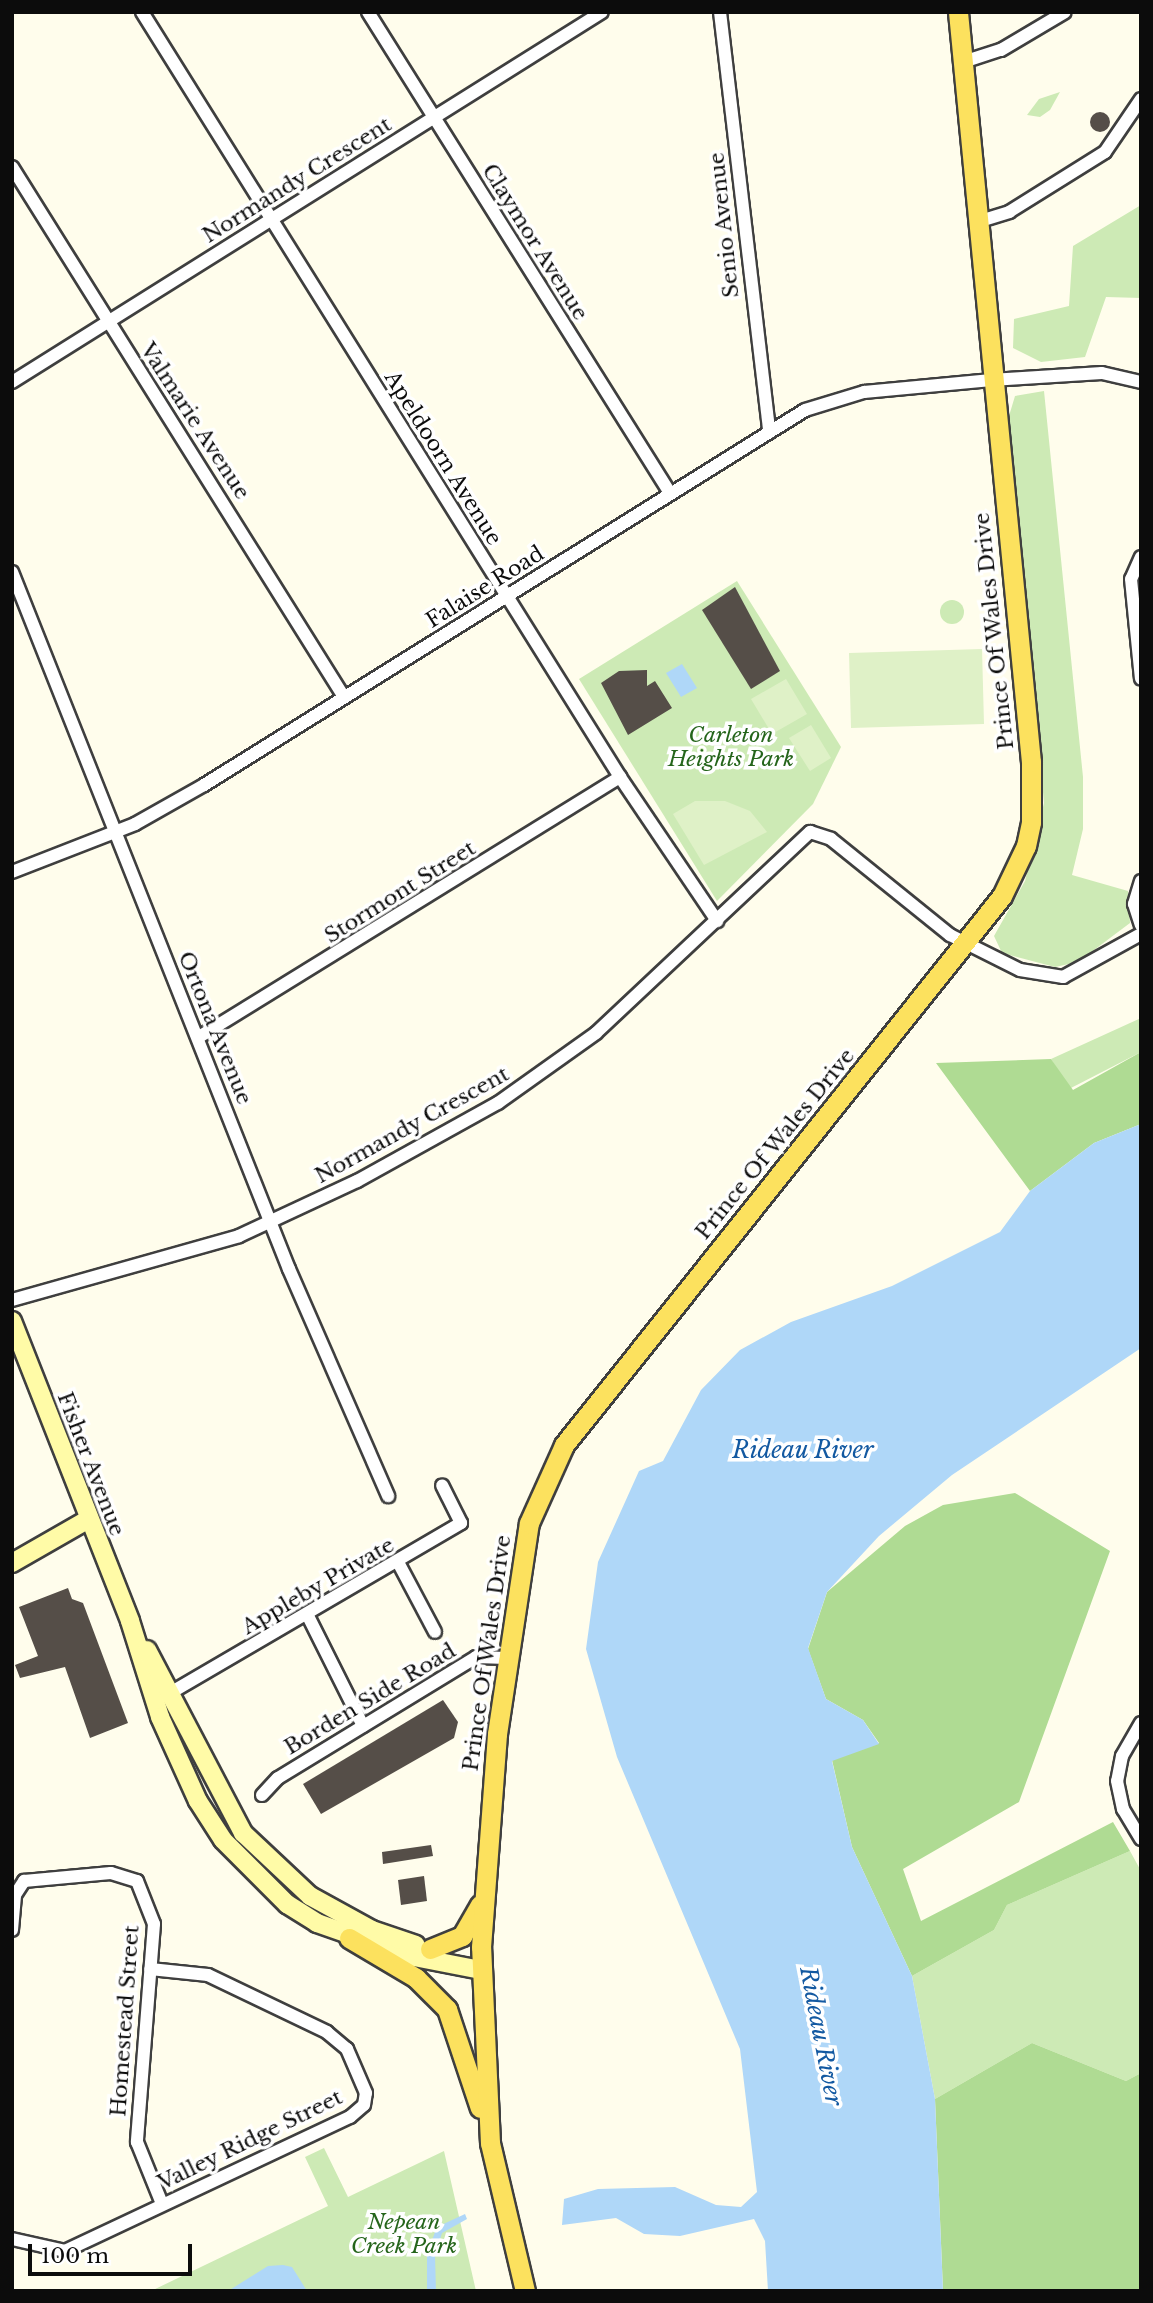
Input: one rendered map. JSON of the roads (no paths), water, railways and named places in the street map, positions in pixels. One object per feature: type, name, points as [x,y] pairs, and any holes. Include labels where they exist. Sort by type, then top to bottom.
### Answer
[{"type":"main road","name":"Prince Of Wales Drive","points":[[525,2291],[490,2143],[481,1964],[483,1897],[506,1658],[529,1522],[564,1445],[965,944],[1016,871],[1028,834],[1032,790],[958,12]]},
{"type":"main road","name":"Fisher Avenue","points":[[12,1321],[87,1521],[131,1621],[172,1693],[230,1815],[277,1882],[339,1914],[430,1949],[481,1964]]},
{"type":"main road","points":[[12,1563],[87,1521]]},
{"type":"main road","name":"Fisher Avenue","points":[[131,1621],[155,1700],[198,1801],[223,1840],[349,1938],[481,1964]]},
{"type":"main road","points":[[430,1949],[462,1936],[483,1897]]},
{"type":"main road","points":[[349,1938],[416,1978],[447,2009],[490,2143]]},
{"type":"street","name":"Apeldoorn Avenue","points":[[142,12],[620,777],[717,921]]},
{"type":"street","name":"Claymor Avenue","points":[[368,12],[670,492]]},
{"type":"street","name":"Senio Avenue","points":[[720,12],[769,432]]},
{"type":"street","points":[[963,62],[1001,50],[1065,12]]},
{"type":"street","name":"Normandy Crescent","points":[[12,382],[107,320],[435,118],[594,14]]},
{"type":"street","points":[[977,222],[1009,212],[1105,152],[1141,99]]},
{"type":"street","name":"Valmarie Avenue","points":[[12,167],[344,697]]},
{"type":"street","name":"Falaise Road","points":[[12,872],[113,832],[204,785],[804,410],[864,392],[991,380],[1102,373],[1141,382]]},
{"type":"street","points":[[1141,556],[1131,579],[1141,679]]},
{"type":"street","name":"Ortona Avenue","points":[[12,572],[113,832],[271,1221],[388,1496]]},
{"type":"street","name":"Stormont Street","points":[[198,1037],[620,777]]},
{"type":"street","name":"Normandy Crescent","points":[[12,1300],[240,1236],[498,1103],[596,1033],[804,837],[817,832],[965,944]]},
{"type":"street","points":[[1141,881],[1134,904],[1141,925]]},
{"type":"street","points":[[965,944],[1020,970],[1063,977],[1141,934]]},
{"type":"street","name":"Appleby Private","points":[[155,1700],[172,1693],[398,1563],[461,1523],[442,1485]]},
{"type":"street","points":[[398,1563],[435,1632]]},
{"type":"street","points":[[307,1614],[363,1726]]},
{"type":"street","name":"Borden Side Road","points":[[262,1795],[278,1778],[476,1657],[506,1658]]},
{"type":"street","points":[[1141,1723],[1122,1756],[1117,1781],[1124,1809],[1141,1839]]},
{"type":"street","name":"Homestead Street","points":[[12,1930],[15,1895],[24,1881],[128,1874],[137,1881],[153,1924],[135,2118],[136,2142],[162,2204]]},
{"type":"street","name":"Valley Ridge Street","points":[[12,2239],[65,2251],[350,2117],[363,2105],[366,2093],[347,2049],[308,2020],[208,1975],[150,1969]]},
{"type":"water","points":[[682,664],[697,688],[681,697],[666,673]]},
{"type":"water","name":"Rideau River","points":[[1141,1124],[1141,1348],[952,1475],[879,1536],[827,1592],[808,1648],[826,1699],[863,1720],[879,1744],[832,1761],[852,1847],[912,1976],[935,2099],[943,2291],[768,2291],[765,2241],[754,2219],[680,2236],[644,2234],[616,2218],[562,2225],[564,2199],[598,2189],[675,2187],[716,2205],[741,2207],[757,2192],[740,2049],[617,1757],[586,1649],[598,1562],[639,1471],[663,1461],[701,1390],[740,1350],[791,1322],[892,1286],[1000,1232],[1030,1191],[1094,1143]]},
{"type":"water","points":[[465,2214],[467,2219],[442,2233],[435,2255],[436,2291],[427,2291],[427,2253],[437,2227]]},
{"type":"water","points":[[268,2266],[292,2267],[307,2291],[228,2291]]},
{"type":"park label","name":"Carleton Heights Park","points":[[731,747]]},
{"type":"park label","name":"Nepean Creek Park","points":[[404,2234]]}]
